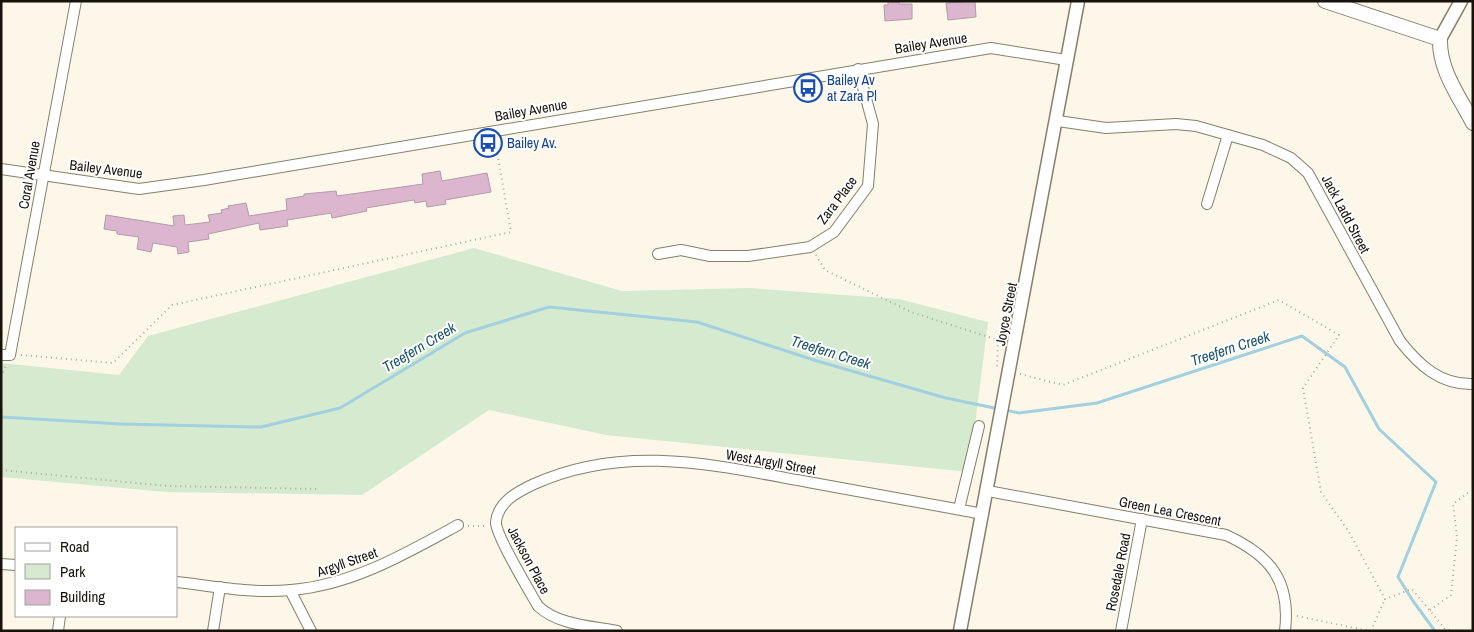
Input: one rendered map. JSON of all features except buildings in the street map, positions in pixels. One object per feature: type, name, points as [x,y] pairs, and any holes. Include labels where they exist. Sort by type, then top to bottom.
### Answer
[{"type":"main road","points":[[1325,1],[1440,39],[1441,55],[1446,73],[1473,123]]},
{"type":"street","name":"Coral Avenue","points":[[6,355],[76,1]]},
{"type":"street","name":"Joyce Street","points":[[960,631],[1011,372],[1058,121],[1066,60],[1078,1]]},
{"type":"street","points":[[1440,39],[1461,1]]},
{"type":"street","name":"Bailey Avenue","points":[[1,169],[139,189],[204,180],[991,48],[1066,60]]},
{"type":"street","name":"Zara Place","points":[[658,254],[681,250],[710,256],[748,256],[810,247],[834,232],[868,186],[874,124],[858,69]]},
{"type":"street","name":"Jack Ladd Street","points":[[1058,121],[1106,128],[1176,124],[1196,126],[1263,145],[1291,158],[1308,173],[1400,341],[1415,360],[1434,375],[1458,384],[1473,384]]},
{"type":"street","points":[[1207,204],[1228,135]]},
{"type":"street","points":[[959,509],[979,426]]},
{"type":"street","name":"West Argyll Street","points":[[554,475],[601,464],[649,459],[698,462],[983,514]]},
{"type":"street","name":"Jackson Place","points":[[554,475],[512,496],[499,511],[496,526],[538,606],[561,620],[617,631]]},
{"type":"street","name":"Green Lea Crescent","points":[[988,491],[1226,535],[1246,544],[1264,557],[1276,573],[1285,593],[1287,614],[1285,631]]},
{"type":"street","name":"Rosedale Road","points":[[1121,631],[1142,519]]},
{"type":"street","name":"Argyll Street","points":[[178,582],[220,587],[290,590],[329,584],[374,568],[458,526]]},
{"type":"street","points":[[1,564],[15,565]]},
{"type":"street","points":[[212,631],[220,587]]},
{"type":"street","points":[[290,590],[311,631]]},
{"type":"street","points":[[58,631],[60,617]]},
{"type":"path","points":[[6,355],[113,363],[172,305],[512,232],[493,131]]},
{"type":"path","points":[[810,247],[825,270],[911,312],[998,340],[996,367],[1063,385],[1279,300],[1339,335],[1303,388],[1321,492],[1350,532],[1384,599]]},
{"type":"path","points":[[1,470],[168,486],[320,489]]},
{"type":"path","points":[[1430,610],[1451,595],[1457,537],[1453,504],[1469,492]]},
{"type":"path","points":[[458,526],[496,526]]},
{"type":"path","points":[[1287,614],[1370,631],[1384,599],[1412,589],[1445,628],[1454,631]]},
{"type":"green space","points":[[474,248],[622,291],[749,288],[899,299],[988,322],[969,472],[606,435],[489,410],[362,495],[166,492],[1,477],[1,363],[119,375],[148,336]]},
{"type":"waterway","name":"Treefern Creek","points":[[1,417],[121,424],[261,427],[340,408],[465,333],[549,307],[697,322],[817,361],[946,398],[999,409]]},
{"type":"waterway","name":"Treefern Creek","points":[[1005,410],[1019,413],[1097,403],[1302,336],[1345,367],[1379,429],[1436,482],[1398,577],[1435,631]]},
{"type":"place","name":"Bailey Av at Zara Pl","points":[[808,88]]},
{"type":"place","name":"Bailey Av.","points":[[488,143]]}]
